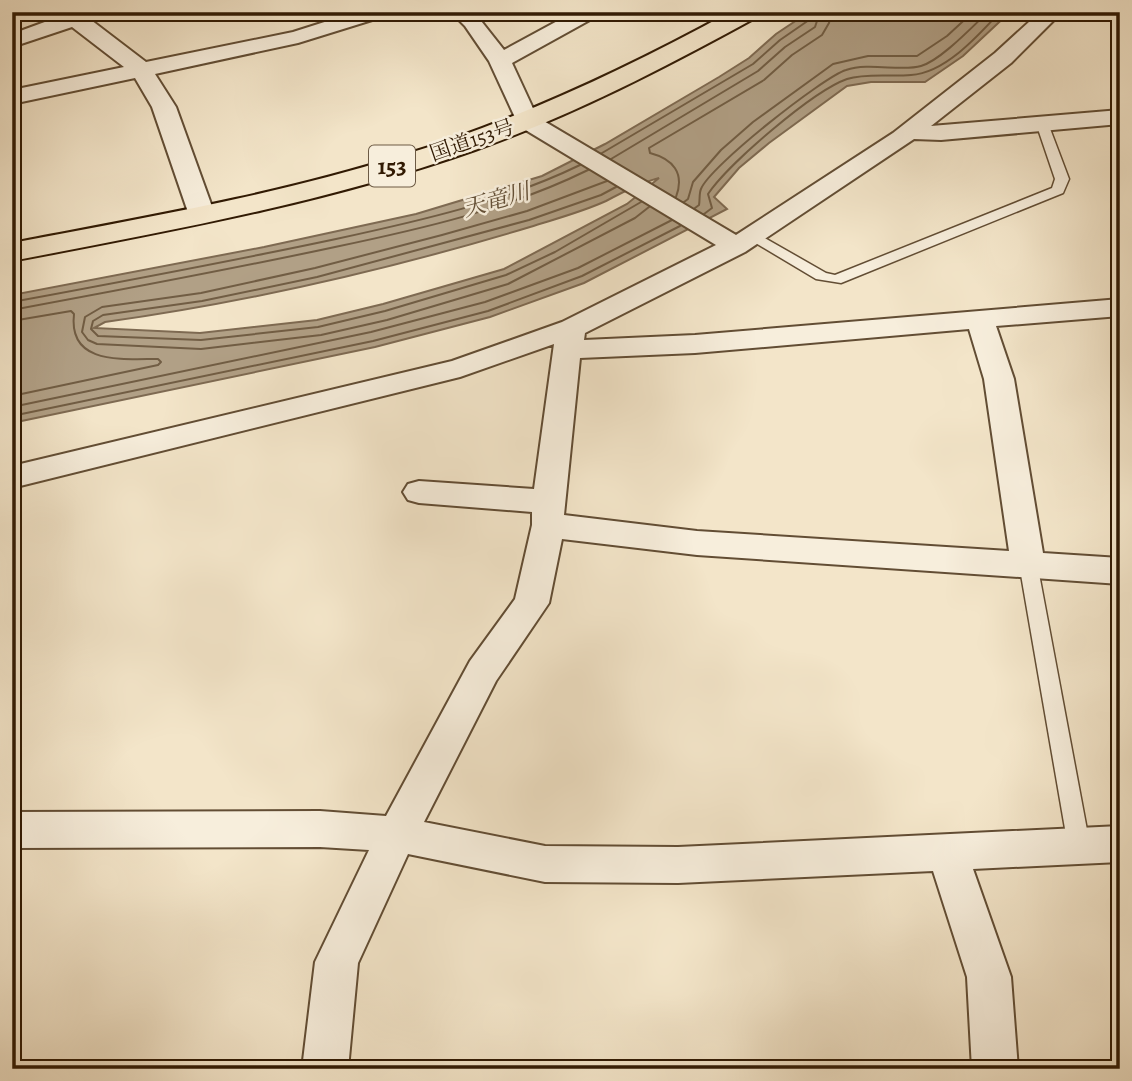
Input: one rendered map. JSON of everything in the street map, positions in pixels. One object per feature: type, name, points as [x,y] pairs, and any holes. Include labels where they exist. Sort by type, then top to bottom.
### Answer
[{"type":"highway","name":"国道153号","points":[[12,252],[289,195],[535,125],[657,63],[748,12]]},
{"type":"street","points":[[12,97],[298,37],[378,12]]},
{"type":"street","points":[[461,12],[473,22],[500,61],[535,125],[737,240]]},
{"type":"street","points":[[500,61],[590,12]]},
{"type":"street","points":[[12,477],[570,339],[737,240],[909,132],[1003,58],[1052,12]]},
{"type":"street","points":[[12,41],[85,15],[142,70],[164,107],[202,215]]},
{"type":"street","points":[[909,132],[941,133],[1120,117]]},
{"type":"street","points":[[570,339],[695,344],[1120,307]]},
{"type":"street","points":[[980,320],[999,379],[1028,563]]},
{"type":"street","points":[[325,1069],[337,962],[397,834],[483,671],[532,603],[548,513],[570,339]]},
{"type":"street","points":[[419,492],[548,513],[697,543],[1120,571]]},
{"type":"street","points":[[12,830],[320,829],[397,834],[545,864],[678,865],[1120,844]]},
{"type":"street","points":[[947,851],[989,977],[995,1069]]},
{"type":"lane","points":[[737,240],[836,280],[1058,190],[1062,179],[1043,125]]},
{"type":"lane","points":[[1028,563],[1079,846]]},
{"type":"water","name":"天竜川","points":[[809,12],[1010,12],[963,56],[925,82],[871,82],[847,86],[739,168],[714,197],[727,209],[584,283],[490,317],[375,347],[12,423],[12,295],[264,247],[416,214],[542,176],[605,144],[719,77],[749,58],[776,34]],"holes":[[[659,178],[627,204],[504,269],[317,320],[200,333],[94,328],[105,322],[213,305],[425,257],[578,212]]]}]
